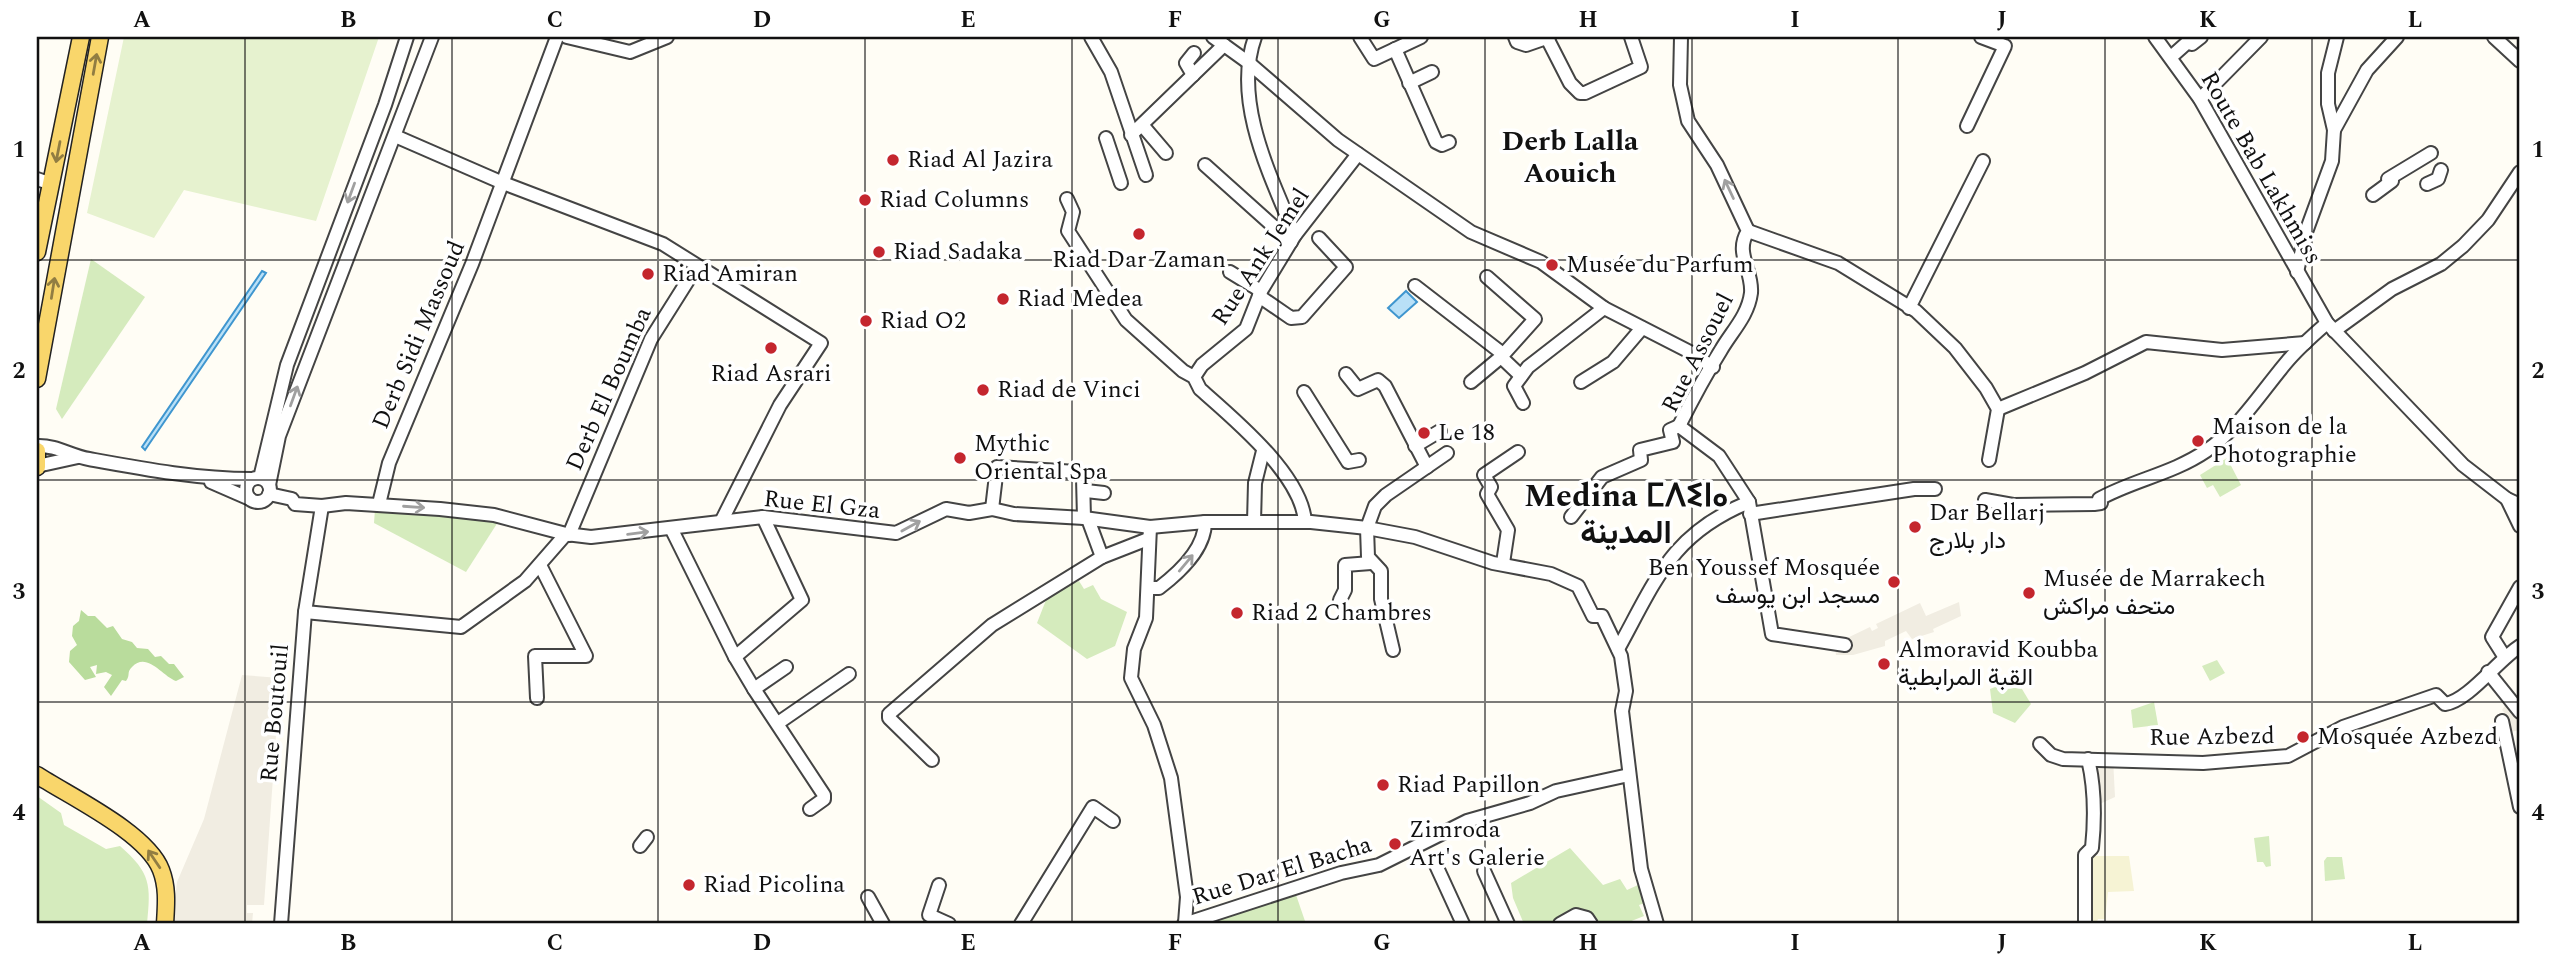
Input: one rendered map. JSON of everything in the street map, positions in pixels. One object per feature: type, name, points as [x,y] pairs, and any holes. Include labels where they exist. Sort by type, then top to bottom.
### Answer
[{"type":"main road","points":[[37,252],[44,182],[81,37]]},
{"type":"main road","points":[[37,379],[100,37]]},
{"type":"main road","points":[[37,449],[37,466]]},
{"type":"main road","points":[[37,775],[134,838],[149,851],[160,867],[165,882],[165,924]]},
{"type":"street","points":[[37,449],[57,447],[78,457],[201,478],[258,502],[279,436],[432,37]]},
{"type":"street","name":"Derb Sidi Massoud","points":[[379,504],[389,463],[503,183],[557,37]]},
{"type":"street","points":[[567,37],[630,52],[667,37]]},
{"type":"street","points":[[1091,37],[1111,72],[1146,175]]},
{"type":"street","points":[[1213,37],[1248,63],[1313,121],[1471,232],[1541,262],[1604,308],[1713,367]]},
{"type":"street","points":[[1255,37],[1248,63],[1261,147],[1293,238]]},
{"type":"street","points":[[1360,37],[1374,59],[1401,43],[1421,37]]},
{"type":"street","points":[[1516,39],[1526,45],[1548,37],[1570,83],[1580,93],[1585,93],[1641,67],[1631,37]]},
{"type":"street","points":[[1681,37],[1680,85],[1688,121],[1717,165],[1748,231],[1838,263],[1909,308],[1955,348],[1986,388],[1998,410],[1989,460]]},
{"type":"street","points":[[1967,126],[2005,46],[1980,37]]},
{"type":"street","name":"Route Bab Lakhmiss","points":[[2155,37],[2200,99],[2330,327],[2463,465],[2507,499]]},
{"type":"street","points":[[2171,57],[2189,41],[2192,44],[2201,37]]},
{"type":"street","points":[[2200,99],[2260,37]]},
{"type":"street","points":[[2297,272],[2306,232],[2329,174],[2334,130],[2328,104],[2329,74],[2337,37]]},
{"type":"street","points":[[2334,130],[2367,70],[2397,37]]},
{"type":"street","points":[[2494,37],[2520,61]]},
{"type":"street","points":[[263,484],[287,365],[407,40],[427,51]]},
{"type":"street","points":[[1401,43],[1409,83],[1436,142],[1441,145],[1449,142]]},
{"type":"street","points":[[1131,135],[1224,45]]},
{"type":"street","points":[[1193,75],[1186,63],[1194,53]]},
{"type":"street","points":[[1409,83],[1432,72]]},
{"type":"street","points":[[385,105],[404,113]]},
{"type":"street","points":[[1143,126],[1166,153]]},
{"type":"street","points":[[395,136],[503,183],[663,244],[821,343],[780,405],[722,520]]},
{"type":"street","points":[[1106,138],[1121,183]]},
{"type":"street","points":[[2374,195],[2390,180],[2431,153]]},
{"type":"street","name":"Rue Ank Jemel","points":[[1194,377],[1202,365],[1246,329],[1260,293],[1293,238],[1358,154]]},
{"type":"street","points":[[1909,308],[1942,229],[1983,160]]},
{"type":"street","points":[[1205,165],[1293,238]]},
{"type":"street","points":[[360,168],[380,175]]},
{"type":"street","points":[[2427,184],[2438,178],[2441,170]]},
{"type":"street","points":[[1985,500],[2013,505],[2101,503],[2099,499],[2110,493],[2178,468],[2214,444],[2244,415],[2305,343],[2392,289],[2430,272],[2463,246],[2488,220],[2520,172]]},
{"type":"street","points":[[1067,199],[1073,212],[1068,231],[1120,311],[1167,356],[1194,377],[1200,389],[1263,451],[1299,494],[1305,522]]},
{"type":"street","name":"Rue Assouel","points":[[1748,231],[1742,250],[1751,292],[1747,311],[1679,426],[1719,457],[1750,508],[1769,626],[1774,636],[1845,645]]},
{"type":"street","points":[[1230,272],[1295,320],[1306,314],[1346,268],[1318,238]]},
{"type":"street","name":"Derb El Boumba","points":[[567,534],[651,339],[697,266]]},
{"type":"street","points":[[1471,382],[1502,356],[1535,319],[1487,278]]},
{"type":"street","points":[[1415,286],[1502,356],[1521,376]]},
{"type":"street","points":[[1523,403],[1514,386],[1528,367],[1604,308]]},
{"type":"street","points":[[1581,382],[1613,362],[1642,328]]},
{"type":"street","points":[[1998,410],[2085,373],[2146,342],[2222,351],[2305,343]]},
{"type":"street","points":[[1346,373],[1358,389],[1378,380],[1382,383],[1427,467]]},
{"type":"street","points":[[1304,392],[1348,462],[1359,460]]},
{"type":"street","points":[[1571,517],[1602,477],[1635,465],[1641,460],[1640,450],[1673,442],[1670,430],[1679,426]]},
{"type":"street","points":[[1415,446],[1440,431]]},
{"type":"street","points":[[1254,522],[1255,484],[1263,451]]},
{"type":"street","points":[[1503,563],[1508,530],[1487,494],[1491,487],[1484,475],[1518,452]]},
{"type":"street","points":[[1371,563],[1367,528],[1380,499],[1447,453]]},
{"type":"street","points":[[37,466],[78,457]]},
{"type":"street","points":[[992,509],[997,467],[1077,472],[1083,478],[1086,518],[1101,557]]},
{"type":"street","name":"Rue El Gza","points":[[201,478],[263,484],[292,499],[295,504],[379,504],[494,515],[567,534],[610,536],[763,517],[896,533],[946,509],[969,513],[992,509],[1014,514],[1086,518],[1149,533]]},
{"type":"street","points":[[250,499],[245,491],[263,484]]},
{"type":"street","points":[[1618,649],[1664,566],[1682,542],[1703,524],[1750,508],[1914,489],[1935,489]]},
{"type":"street","points":[[1086,491],[1104,493]]},
{"type":"street","points":[[2507,499],[2520,505]]},
{"type":"street","points":[[2507,499],[2520,526]]},
{"type":"street","name":"Rue Boutouil","points":[[281,924],[305,612],[322,506]]},
{"type":"street","points":[[735,657],[777,624],[803,598],[763,517]]},
{"type":"street","points":[[1149,588],[1159,588],[1180,570],[1205,535],[1205,522]]},
{"type":"street","points":[[932,760],[889,718],[889,714],[986,630],[1101,557],[1149,533],[1205,522],[1305,522],[1367,528],[1415,537],[1493,563],[1551,574],[1578,586],[1593,616],[1602,616],[1618,649],[1626,685],[1622,711],[1641,869],[1657,924]]},
{"type":"street","points":[[671,528],[735,657],[824,797],[810,809]]},
{"type":"street","points":[[1149,533],[1146,618],[1134,649],[1131,678],[1154,725],[1171,778],[1187,897],[1184,923]]},
{"type":"street","points":[[305,612],[461,627],[508,594],[540,565],[567,534]]},
{"type":"street","points":[[1340,600],[1345,590],[1345,565],[1371,563],[1381,571],[1381,599],[1393,650]]},
{"type":"street","points":[[537,698],[535,656],[586,656],[540,565]]},
{"type":"street","points":[[2504,656],[2492,637],[2520,587]]},
{"type":"street","name":"Rue Azbezd","points":[[2040,744],[2055,757],[2088,759],[2203,763],[2288,756],[2329,734],[2372,716],[2436,695],[2445,704],[2458,700],[2504,656],[2520,646]]},
{"type":"street","points":[[754,689],[786,667]]},
{"type":"street","points":[[2488,672],[2520,712]]},
{"type":"street","points":[[778,723],[849,674]]},
{"type":"street","points":[[2502,721],[2520,807]]},
{"type":"street","points":[[2085,924],[2085,855],[2092,849],[2094,828],[2092,779],[2088,759]]},
{"type":"street","name":"Rue Dar El Bacha","points":[[1184,923],[1202,921],[1341,873],[1379,865],[1467,821],[1530,803],[1556,791],[1629,775]]},
{"type":"street","points":[[1021,924],[1093,807],[1113,821]]},
{"type":"street","points":[[1435,863],[1463,924]]},
{"type":"street","points":[[1484,871],[1508,924]]},
{"type":"street","points":[[939,885],[929,915],[949,924]]},
{"type":"street","points":[[868,897],[883,924]]},
{"type":"street","points":[[1560,924],[1576,915],[1587,918],[1591,924]]},
{"type":"shaded area","points":[[1959,602],[1961,616],[1933,629],[1934,632],[1912,639],[1906,631],[1885,641],[1885,646],[1853,655],[1836,655],[1834,637],[1843,640],[1870,627],[1872,631],[1878,628],[1876,624],[1920,603],[1926,616]]},
{"type":"shaded area","points":[[242,675],[280,678],[264,905],[247,905],[247,913],[253,913],[252,924],[172,924],[177,882],[204,819]]},
{"type":"shaded area","points":[[2506,704],[2520,707],[2520,730],[2505,733],[2499,728],[2491,730],[2505,713],[2502,710]]},
{"type":"shaded area","points":[[2113,758],[2115,797],[2093,807],[2088,759]]},
{"type":"shaded area","points":[[2091,856],[2129,856],[2134,891],[2108,892],[2105,919],[2098,919],[2096,924],[2089,924]]},
{"type":"green space","points":[[124,37],[379,37],[316,221],[184,190],[154,238],[87,213]]},
{"type":"green space","points":[[91,259],[145,297],[62,419],[56,409]]},
{"type":"green space","points":[[2227,458],[2241,485],[2220,497],[2213,485],[2207,488],[2200,475]]},
{"type":"green space","points":[[375,509],[498,522],[466,572],[374,523]]},
{"type":"green space","points":[[1079,581],[1084,589],[1093,585],[1101,599],[1127,612],[1115,646],[1087,659],[1037,623],[1048,595]]},
{"type":"green space","points":[[81,610],[88,616],[95,616],[107,628],[113,626],[122,639],[132,642],[137,648],[148,649],[155,657],[161,656],[169,664],[174,664],[184,677],[176,681],[149,663],[138,663],[130,669],[126,681],[122,680],[111,696],[104,687],[112,675],[106,672],[96,674],[97,665],[90,667],[96,677],[85,680],[69,662],[70,651],[77,645],[72,636],[73,626],[79,621]]},
{"type":"green space","points":[[2217,660],[2225,673],[2210,681],[2202,666]]},
{"type":"green space","points":[[2016,679],[2031,704],[2015,723],[1993,713],[1990,689]]},
{"type":"green space","points":[[2154,702],[2158,725],[2133,728],[2131,710]]},
{"type":"green space","points":[[37,796],[61,813],[64,825],[106,849],[120,846],[138,864],[147,880],[147,924],[37,924]]},
{"type":"green space","points":[[2269,836],[2271,866],[2266,867],[2263,862],[2257,862],[2254,838]]},
{"type":"green space","points":[[1570,848],[1603,885],[1620,879],[1627,890],[1638,885],[1645,903],[1639,905],[1644,916],[1624,924],[1592,924],[1587,916],[1556,924],[1524,924],[1513,898],[1511,883]]},
{"type":"green space","points":[[2327,857],[2342,857],[2345,879],[2325,881],[2324,861]]},
{"type":"green space","points":[[1294,889],[1306,924],[1205,924]]},
{"type":"water","points":[[262,271],[266,273],[145,450],[142,447]]},
{"type":"water","points":[[1406,291],[1417,302],[1399,318],[1388,308]]},
{"type":"place","name":"Riad Al Jazira","points":[[893,160]]},
{"type":"place","name":"Riad Columns","points":[[865,200]]},
{"type":"place","name":"Riad Dar Zaman","points":[[1139,234]]},
{"type":"place","name":"Riad Sadaka","points":[[879,252]]},
{"type":"place","name":"Musée du Parfum","points":[[1552,265]]},
{"type":"place","name":"Riad Amiran","points":[[648,274]]},
{"type":"place","name":"Riad Medea","points":[[1003,299]]},
{"type":"place","name":"Riad O2","points":[[866,321]]},
{"type":"place","name":"Riad Asrari","points":[[771,348]]},
{"type":"place","name":"Riad de Vinci","points":[[983,390]]},
{"type":"place","name":"Le 18","points":[[1424,433]]},
{"type":"place","name":"Maison de la Photographie","points":[[2198,441]]},
{"type":"place","name":"Mythic Oriental Spa","points":[[960,458]]},
{"type":"place","name":"Dar Bellarj دار بلارج","points":[[1915,527]]},
{"type":"place","name":"Ben Youssef Mosquée مسجد ابن يوسف","points":[[1894,582]]},
{"type":"place","name":"Musée de Marrakech متحف مراكش","points":[[2029,593]]},
{"type":"place","name":"Riad 2 Chambres","points":[[1237,613]]},
{"type":"place","name":"Almoravid Koubba القبة المرابطية","points":[[1884,664]]},
{"type":"place","name":"Mosquée Azbezd","points":[[2303,737]]},
{"type":"place","name":"Riad Papillon","points":[[1383,785]]},
{"type":"place","name":"Zimroda Art's Galerie","points":[[1395,844]]},
{"type":"place","name":"Riad Picolina","points":[[689,885]]},
{"type":"district","name":"Derb Lalla Aouich","points":[[1570,157]]},
{"type":"district","name":"Medina ⵎⴷⵉⵏⴰ المدينة","points":[[1626,514]]}]
